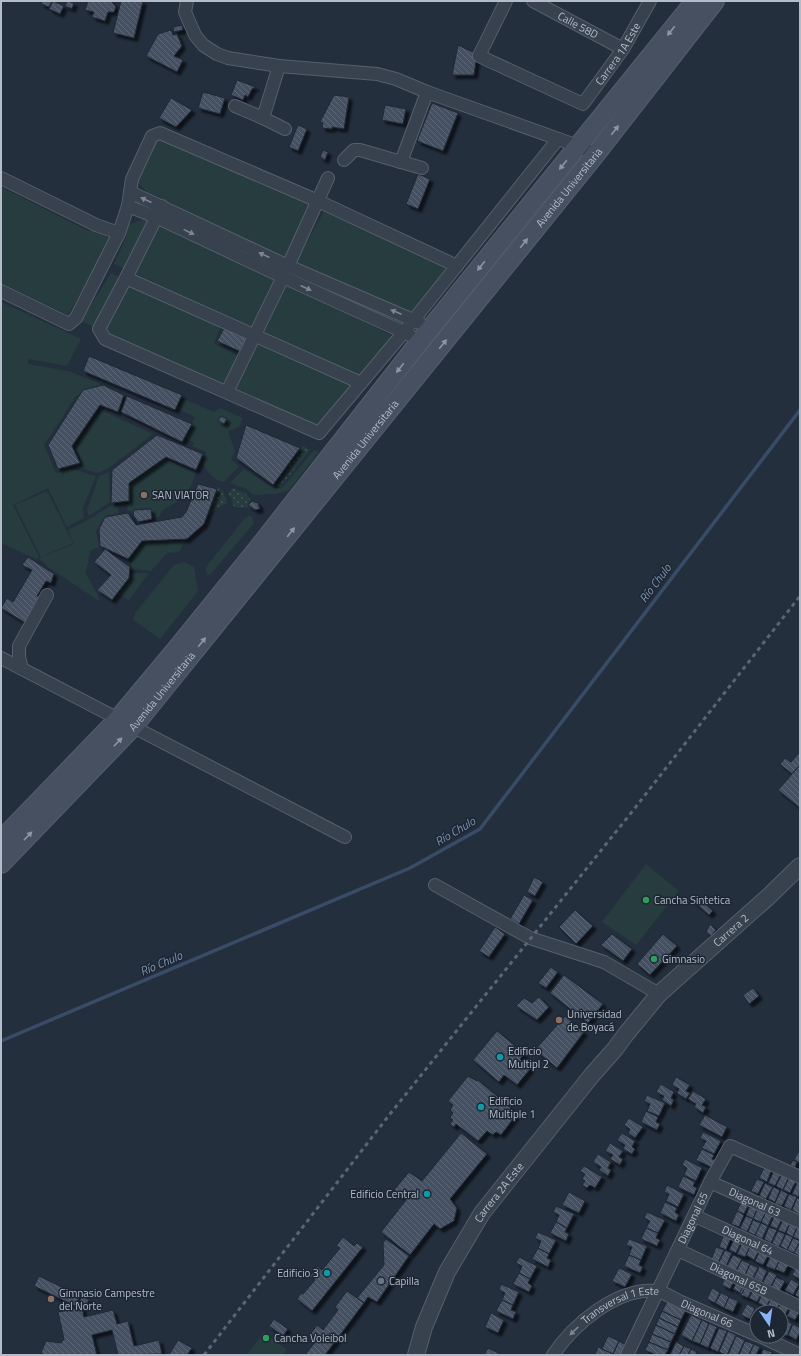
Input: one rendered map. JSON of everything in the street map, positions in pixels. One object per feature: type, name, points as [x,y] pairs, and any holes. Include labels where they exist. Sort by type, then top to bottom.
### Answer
[{"type":"main road","name":"Avenida Universitaria","points":[[1,864],[125,723],[596,154],[715,1]]},
{"type":"main road","name":"Avenida Universitaria","points":[[1,840],[125,723],[258,548],[691,2]]},
{"type":"street","points":[[187,1],[185,12],[195,35],[203,45],[217,54],[228,58],[279,66],[377,74],[396,79],[427,92],[578,146],[596,154]]},
{"type":"street","name":"Carrera 1A Este","points":[[506,1],[479,56],[583,104],[623,49],[650,1]]},
{"type":"street","name":"Calle 58D","points":[[533,1],[623,49]]},
{"type":"street","points":[[263,118],[279,66]]},
{"type":"street","points":[[401,162],[427,92]]},
{"type":"street","points":[[235,106],[284,129]]},
{"type":"street","points":[[1,291],[69,324],[76,318],[119,233],[128,206],[132,179],[152,136],[160,133],[318,201],[457,266]]},
{"type":"street","points":[[159,212],[99,329],[105,339],[319,433],[414,320],[558,139]]},
{"type":"street","points":[[344,160],[354,150],[360,150],[422,168]]},
{"type":"street","points":[[1,178],[96,225],[119,233]]},
{"type":"street","points":[[227,392],[286,272],[328,178]]},
{"type":"street","points":[[130,192],[159,212],[286,272],[404,332],[427,334]]},
{"type":"street","points":[[128,206],[159,212]]},
{"type":"street","points":[[286,272],[414,320],[427,334]]},
{"type":"street","points":[[126,278],[361,382]]},
{"type":"street","points":[[22,669],[19,657],[19,646],[47,594]]},
{"type":"street","points":[[1,658],[345,837]]},
{"type":"street","name":"Carrera 2","points":[[615,1049],[659,994],[768,897],[800,866]]},
{"type":"street","points":[[435,885],[530,938],[604,962],[659,994]]},
{"type":"street","name":"Carrera 2A Este","points":[[416,1355],[424,1327],[447,1272],[482,1213],[592,1075],[615,1049]]},
{"type":"street","name":"Diagonal 65","points":[[656,1291],[678,1250],[710,1182],[730,1146],[800,1177]]},
{"type":"street","name":"Diagonal 63","points":[[710,1182],[800,1222]]},
{"type":"street","name":"Diagonal 64","points":[[694,1216],[800,1264]]},
{"type":"street","name":"Diagonal 65B","points":[[678,1250],[800,1307]]},
{"type":"street","name":"Diagonal 66","points":[[656,1291],[749,1332]]},
{"type":"street","name":"Transversal 1 Este","points":[[553,1355],[572,1332],[610,1303],[632,1292],[656,1291],[627,1355]]},
{"type":"street","points":[[777,1344],[800,1355]]},
{"type":"green space","points":[[158,133],[316,206],[285,260],[157,202],[134,179]]},
{"type":"green space","points":[[1,187],[88,231],[104,230],[111,240],[68,315],[1,283]]},
{"type":"green space","points":[[325,209],[448,269],[401,329],[287,279]]},
{"type":"green space","points":[[147,218],[277,281],[254,328],[114,264],[127,235],[121,227]]},
{"type":"green space","points":[[111,273],[221,326],[214,344],[238,356],[222,390],[81,321]]},
{"type":"green space","points":[[285,283],[395,337],[360,377],[261,331]]},
{"type":"green space","points":[[1,302],[81,339],[67,366],[28,359],[28,364],[68,371],[101,384],[76,396],[44,445],[56,473],[71,469],[96,476],[83,508],[84,518],[67,527],[48,488],[13,505],[39,557],[36,559],[1,543]]},
{"type":"green space","points":[[259,341],[354,385],[317,427],[233,390]]},
{"type":"green space","points":[[184,399],[214,412],[220,408],[243,418],[239,427],[228,431],[235,451],[231,460],[239,466],[224,482],[214,478],[203,464],[206,452],[192,446],[194,443],[186,439],[194,424],[192,422],[195,417],[178,409]]},
{"type":"green space","points":[[101,410],[153,434],[109,468],[98,473],[76,467],[83,464],[75,447]]},
{"type":"green space","points":[[303,446],[310,450],[281,486],[275,486]]},
{"type":"green space","points":[[314,450],[319,452],[289,490],[276,494],[254,495],[246,489],[230,483],[244,469],[273,488],[282,488]]},
{"type":"green space","points":[[165,459],[195,473],[193,482],[188,490],[175,503],[164,510],[159,517],[153,518],[151,508],[133,510],[132,514],[131,511],[127,511],[128,503],[130,501],[130,484]]},
{"type":"green space","points":[[109,472],[110,502],[89,516],[87,510],[99,476]]},
{"type":"green space","points":[[218,487],[223,491],[227,503],[215,509],[209,515]]},
{"type":"green space","points":[[233,488],[246,494],[251,500],[247,504],[249,507],[238,508],[232,505],[233,500],[228,494]]},
{"type":"green space","points":[[47,491],[73,543],[41,557],[15,505]]},
{"type":"green space","points":[[110,506],[118,506],[119,513],[105,516],[96,531],[99,547],[90,551],[86,573],[99,601],[48,567],[39,558],[74,544],[68,530]]},
{"type":"green space","points":[[248,516],[252,516],[254,523],[210,575],[207,575],[206,567]]},
{"type":"green space","points":[[189,540],[183,544],[179,552],[167,553],[151,571],[132,569],[131,559],[143,543]]},
{"type":"green space","points":[[184,562],[194,567],[198,591],[160,639],[133,620],[135,613],[174,565]]},
{"type":"green space","points":[[131,573],[149,573],[129,600],[118,594],[130,579]]},
{"type":"green space","name":"Cancha Sintetica","points":[[646,864],[679,891],[636,945],[602,922]]},
{"type":"green space","name":"Cancha Voleibol","points":[[264,1332],[287,1350],[283,1355],[247,1355]]},
{"type":"building","points":[[42,1],[52,1],[49,7],[41,4]]},
{"type":"building","points":[[53,1],[64,6],[60,14],[49,9]]},
{"type":"building","points":[[67,1],[74,3],[72,9],[65,6]]},
{"type":"building","points":[[88,1],[111,1],[116,7],[114,12],[108,12],[105,21],[92,17],[94,12],[85,10]]},
{"type":"building","points":[[121,1],[143,1],[134,38],[113,33]]},
{"type":"building","points":[[182,25],[183,30],[174,32],[173,27]]},
{"type":"building","points":[[171,30],[173,35],[177,34],[182,46],[174,56],[183,60],[177,72],[146,56],[158,34]]},
{"type":"building","points":[[458,45],[477,54],[474,75],[452,75]]},
{"type":"building","points":[[237,80],[256,87],[252,89],[248,97],[245,95],[243,100],[231,95]]},
{"type":"building","points":[[203,92],[225,98],[220,114],[198,108]]},
{"type":"building","points":[[334,95],[349,97],[344,129],[332,127],[332,129],[322,128],[323,123],[320,122]]},
{"type":"building","points":[[171,98],[192,110],[176,127],[159,118]]},
{"type":"building","points":[[432,103],[458,113],[443,151],[417,141]]},
{"type":"building","points":[[385,105],[406,109],[403,124],[382,120]]},
{"type":"building","points":[[298,125],[307,129],[298,151],[289,147]]},
{"type":"building","points":[[323,150],[328,152],[325,160],[320,157]]},
{"type":"building","points":[[418,174],[430,179],[418,209],[406,204]]},
{"type":"building","points":[[226,325],[249,335],[241,352],[217,341]]},
{"type":"building","points":[[89,356],[182,395],[175,410],[83,371]]},
{"type":"building","points":[[103,385],[124,395],[118,412],[100,405],[72,446],[80,463],[58,469],[48,445],[83,390]]},
{"type":"building","points":[[127,396],[192,424],[182,442],[121,412]]},
{"type":"building","points":[[221,416],[227,419],[224,424],[218,421]]},
{"type":"building","points":[[246,425],[300,448],[273,485],[236,458]]},
{"type":"building","points":[[157,435],[203,454],[196,470],[166,457],[129,483],[129,501],[111,503],[112,470]]},
{"type":"building","points":[[198,484],[217,489],[204,524],[187,539],[142,541],[128,559],[100,546],[99,529],[105,517],[128,513],[136,525],[182,517],[186,512]]},
{"type":"building","points":[[252,501],[258,503],[260,509],[255,510],[248,505]]},
{"type":"building","points":[[151,509],[152,519],[138,522],[133,515],[134,510]]},
{"type":"building","points":[[105,549],[130,567],[129,578],[112,600],[97,590],[111,575],[94,562]]},
{"type":"building","points":[[28,557],[54,574],[51,583],[46,581],[37,596],[41,599],[27,624],[1,608],[7,598],[13,602],[32,570],[22,565]]},
{"type":"building","points":[[800,752],[800,765],[792,774],[780,764],[785,758],[791,762]]},
{"type":"building","points":[[800,765],[800,808],[778,790]]},
{"type":"building","points":[[534,877],[543,882],[535,896],[527,892]]},
{"type":"building","points":[[524,895],[533,900],[519,924],[510,919]]},
{"type":"building","points":[[697,896],[713,911],[709,915],[693,901]]},
{"type":"building","points":[[575,910],[593,926],[576,944],[559,927]]},
{"type":"building","points":[[710,924],[716,930],[711,936],[706,932]]},
{"type":"building","points":[[495,927],[505,934],[489,957],[479,951]]},
{"type":"building","points":[[612,934],[632,949],[623,961],[601,945]]},
{"type":"building","name":"Gimnasio","points":[[663,934],[677,946],[650,975],[637,964]]},
{"type":"building","points":[[551,967],[558,972],[546,988],[538,983]]},
{"type":"building","points":[[564,975],[603,1004],[588,1023],[550,993]]},
{"type":"building","points":[[753,988],[759,996],[749,1004],[743,995]]},
{"type":"building","points":[[539,997],[549,1007],[537,1020],[516,1006],[524,998],[532,1003]]},
{"type":"building","points":[[565,1016],[584,1032],[557,1068],[535,1050]]},
{"type":"building","name":"Edificio Multipl 2","points":[[497,1031],[525,1054],[520,1059],[531,1068],[517,1085],[504,1075],[499,1082],[473,1060]]},
{"type":"building","name":"Edificio Multiple 1","points":[[468,1076],[477,1081],[478,1080],[511,1108],[510,1110],[516,1115],[501,1135],[496,1132],[493,1135],[487,1131],[478,1141],[456,1124],[454,1127],[450,1124],[453,1120],[450,1117],[453,1113],[450,1110],[453,1105],[448,1101]]},
{"type":"building","points":[[676,1077],[690,1085],[686,1091],[690,1093],[686,1099],[677,1093],[679,1089],[672,1085]]},
{"type":"building","points":[[661,1084],[674,1092],[671,1098],[674,1100],[671,1106],[662,1100],[664,1096],[656,1092]]},
{"type":"building","points":[[693,1091],[706,1099],[702,1105],[706,1107],[703,1113],[694,1107],[696,1104],[688,1099]]},
{"type":"building","points":[[647,1095],[665,1103],[659,1116],[647,1111],[650,1104],[644,1101]]},
{"type":"building","points":[[646,1111],[658,1117],[656,1122],[660,1124],[657,1130],[641,1122]]},
{"type":"building","points":[[705,1115],[727,1127],[722,1137],[699,1125]]},
{"type":"building","points":[[629,1118],[643,1127],[635,1138],[628,1133],[630,1129],[624,1125]]},
{"type":"building","points":[[703,1132],[721,1141],[714,1154],[702,1148],[706,1141],[700,1138]]},
{"type":"building","name":"Edificio Central","points":[[461,1133],[487,1154],[450,1199],[457,1208],[454,1221],[440,1229],[434,1224],[410,1255],[381,1232],[406,1200],[394,1190],[409,1172],[422,1181]]},
{"type":"building","points":[[622,1133],[635,1141],[632,1147],[635,1149],[632,1154],[623,1149],[625,1145],[617,1140]]},
{"type":"building","points":[[610,1143],[623,1151],[619,1157],[623,1159],[620,1165],[610,1159],[613,1155],[605,1151]]},
{"type":"building","points":[[702,1149],[714,1155],[712,1159],[716,1161],[713,1168],[696,1160]]},
{"type":"building","points":[[798,1152],[800,1153],[800,1163],[794,1160]]},
{"type":"building","points":[[598,1154],[611,1162],[608,1168],[611,1170],[608,1176],[599,1170],[601,1167],[593,1162]]},
{"type":"building","points":[[685,1159],[702,1168],[696,1181],[684,1175],[687,1168],[682,1165]]},
{"type":"building","points":[[793,1160],[797,1162],[795,1167],[790,1165]]},
{"type":"building","points":[[584,1166],[602,1177],[595,1188],[590,1185],[587,1188],[582,1185],[585,1181],[582,1179],[585,1174],[580,1171]]},
{"type":"building","points":[[765,1166],[772,1169],[767,1182],[759,1178]]},
{"type":"building","points":[[774,1171],[781,1174],[775,1186],[768,1183]]},
{"type":"building","points":[[782,1174],[789,1177],[783,1190],[776,1186]]},
{"type":"building","points":[[683,1176],[695,1182],[693,1186],[697,1188],[694,1195],[678,1187]]},
{"type":"building","points":[[789,1178],[796,1181],[790,1193],[783,1190]]},
{"type":"building","points":[[757,1179],[764,1182],[758,1194],[751,1191]]},
{"type":"building","points":[[798,1181],[800,1182],[799,1197],[792,1194]]},
{"type":"building","points":[[765,1183],[773,1187],[766,1199],[759,1196]]},
{"type":"building","points":[[667,1185],[684,1194],[678,1207],[666,1201],[669,1194],[664,1192]]},
{"type":"building","points":[[773,1187],[780,1190],[775,1202],[768,1199]]},
{"type":"building","points":[[781,1190],[788,1194],[782,1206],[775,1203]]},
{"type":"building","points":[[569,1192],[585,1201],[579,1213],[562,1205]]},
{"type":"building","points":[[789,1194],[797,1197],[791,1210],[784,1206]]},
{"type":"building","points":[[743,1198],[750,1202],[744,1214],[737,1211]]},
{"type":"building","points":[[797,1198],[800,1199],[799,1214],[792,1210]]},
{"type":"building","points":[[665,1202],[677,1208],[675,1212],[679,1215],[676,1221],[660,1213]]},
{"type":"building","points":[[751,1203],[758,1206],[753,1219],[746,1215]]},
{"type":"building","points":[[556,1206],[574,1214],[567,1228],[556,1222],[559,1215],[553,1212]]},
{"type":"building","points":[[759,1206],[767,1210],[761,1222],[753,1219]]},
{"type":"building","points":[[767,1210],[774,1213],[768,1226],[761,1222]]},
{"type":"building","points":[[737,1211],[744,1215],[739,1227],[731,1224]]},
{"type":"building","points":[[647,1212],[665,1220],[658,1233],[646,1228],[650,1221],[644,1218]]},
{"type":"building","points":[[775,1214],[783,1217],[777,1229],[770,1226]]},
{"type":"building","points":[[746,1216],[753,1219],[747,1232],[740,1228]]},
{"type":"building","points":[[784,1218],[791,1221],[785,1233],[778,1230]]},
{"type":"building","points":[[753,1220],[761,1223],[755,1235],[748,1232]]},
{"type":"building","points":[[791,1221],[798,1224],[793,1237],[786,1233]]},
{"type":"building","points":[[556,1222],[567,1228],[565,1232],[569,1234],[566,1241],[550,1233]]},
{"type":"building","points":[[761,1223],[768,1226],[762,1239],[755,1235]]},
{"type":"building","points":[[799,1224],[800,1225],[800,1240],[793,1237]]},
{"type":"building","points":[[769,1227],[777,1230],[771,1243],[764,1239]]},
{"type":"building","points":[[646,1228],[658,1233],[656,1238],[660,1240],[657,1246],[641,1239]]},
{"type":"building","points":[[778,1231],[785,1234],[779,1247],[772,1243]]},
{"type":"building","points":[[538,1232],[556,1240],[549,1254],[538,1248],[541,1241],[535,1238]]},
{"type":"building","points":[[724,1234],[731,1238],[726,1250],[719,1247]]},
{"type":"building","points":[[786,1234],[793,1237],[787,1250],[780,1246]]},
{"type":"building","name":"Edificio 3","points":[[343,1237],[354,1246],[357,1243],[363,1247],[312,1311],[297,1299],[301,1293],[303,1294],[315,1280],[310,1276],[317,1266],[322,1270],[340,1248],[336,1246]]},
{"type":"building","points":[[735,1237],[742,1241],[736,1253],[729,1250]]},
{"type":"building","points":[[793,1238],[800,1241],[794,1253],[787,1250]]},
{"type":"building","name":"Capilla","points":[[386,1239],[409,1256],[377,1302],[368,1297],[364,1303],[357,1298],[384,1265],[383,1243]]},
{"type":"building","points":[[629,1239],[647,1246],[641,1260],[629,1255],[632,1247],[626,1245]]},
{"type":"building","points":[[743,1241],[751,1245],[745,1257],[737,1254]]},
{"type":"building","points":[[800,1242],[800,1256],[794,1253]]},
{"type":"building","points":[[751,1244],[760,1249],[754,1260],[746,1255]]},
{"type":"building","points":[[716,1247],[724,1250],[718,1263],[711,1260]]},
{"type":"building","points":[[538,1248],[549,1254],[547,1258],[551,1260],[548,1267],[532,1259]]},
{"type":"building","points":[[725,1250],[732,1253],[726,1266],[719,1262]]},
{"type":"building","points":[[760,1250],[769,1254],[763,1265],[755,1261]]},
{"type":"building","points":[[629,1255],[641,1260],[639,1265],[643,1267],[640,1273],[624,1266]]},
{"type":"building","points":[[733,1255],[742,1259],[736,1270],[727,1266]]},
{"type":"building","points":[[771,1255],[780,1259],[775,1270],[766,1266]]},
{"type":"building","points":[[519,1257],[537,1266],[530,1279],[519,1273],[522,1266],[516,1263]]},
{"type":"building","points":[[781,1258],[790,1262],[784,1273],[775,1269]]},
{"type":"building","points":[[742,1260],[750,1264],[745,1275],[736,1271]]},
{"type":"building","points":[[750,1264],[759,1268],[753,1279],[745,1275]]},
{"type":"building","points":[[798,1264],[800,1265],[800,1279],[792,1275]]},
{"type":"building","points":[[759,1266],[767,1271],[762,1282],[753,1277]]},
{"type":"building","points":[[619,1268],[632,1274],[625,1287],[612,1281]]},
{"type":"building","points":[[769,1271],[777,1275],[771,1286],[763,1282]]},
{"type":"building","points":[[519,1273],[530,1279],[528,1283],[532,1286],[529,1292],[513,1284]]},
{"type":"building","points":[[727,1274],[736,1278],[730,1289],[722,1285]]},
{"type":"building","points":[[39,1276],[80,1296],[75,1306],[34,1286]]},
{"type":"building","points":[[776,1277],[785,1281],[779,1292],[771,1288]]},
{"type":"building","points":[[739,1278],[747,1283],[742,1294],[733,1289]]},
{"type":"building","points":[[791,1279],[799,1284],[793,1295],[785,1290]]},
{"type":"building","points":[[745,1283],[753,1287],[748,1298],[739,1294]]},
{"type":"building","points":[[501,1284],[519,1292],[513,1305],[502,1300],[505,1293],[499,1290]]},
{"type":"building","points":[[800,1286],[800,1298],[795,1295]]},
{"type":"building","points":[[755,1287],[763,1291],[757,1302],[749,1298]]},
{"type":"building","points":[[712,1288],[721,1293],[715,1303],[707,1299]]},
{"type":"building","points":[[347,1291],[364,1303],[325,1355],[305,1355],[316,1341],[309,1336],[317,1325],[323,1330],[338,1310],[335,1307]]},
{"type":"building","points":[[720,1292],[729,1297],[724,1308],[715,1303]]},
{"type":"building","points":[[763,1292],[772,1296],[768,1304],[758,1303]]},
{"type":"building","points":[[82,1296],[89,1300],[86,1306],[79,1302]]},
{"type":"building","points":[[772,1296],[781,1301],[779,1304],[768,1304]]},
{"type":"building","points":[[729,1297],[738,1301],[733,1312],[724,1308]]},
{"type":"building","points":[[502,1300],[513,1305],[511,1310],[516,1312],[513,1319],[496,1311]]},
{"type":"building","points":[[782,1300],[791,1304],[789,1308],[789,1304],[780,1304]]},
{"type":"building","points":[[667,1302],[686,1310],[681,1320],[662,1311]]},
{"type":"building","points":[[747,1304],[749,1305],[749,1319],[741,1315]]},
{"type":"building","points":[[792,1305],[800,1311],[795,1320],[789,1317],[789,1312]]},
{"type":"building","points":[[82,1307],[84,1317],[113,1310],[117,1324],[128,1321],[134,1346],[159,1340],[162,1354],[118,1355],[112,1330],[92,1335],[97,1355],[45,1355],[41,1353],[46,1341],[61,1343],[64,1339],[58,1312]]},
{"type":"building","points":[[662,1311],[681,1320],[678,1327],[659,1318]]},
{"type":"building","points":[[491,1313],[504,1320],[498,1333],[485,1327]]},
{"type":"building","points":[[691,1315],[702,1320],[692,1341],[681,1335]]},
{"type":"building","points":[[659,1318],[678,1327],[675,1334],[656,1325]]},
{"type":"building","points":[[274,1319],[288,1329],[283,1336],[269,1326]]},
{"type":"building","points":[[702,1320],[709,1324],[700,1344],[692,1341]]},
{"type":"building","points":[[789,1322],[792,1324],[789,1331]]},
{"type":"building","points":[[709,1323],[717,1327],[708,1348],[700,1344]]},
{"type":"building","points":[[793,1324],[800,1328],[800,1332],[796,1340],[789,1336]]},
{"type":"building","points":[[656,1325],[675,1334],[671,1342],[652,1334]]},
{"type":"building","points":[[719,1328],[727,1331],[718,1352],[710,1348]]},
{"type":"building","points":[[728,1331],[736,1335],[726,1355],[719,1352]]},
{"type":"building","points":[[652,1334],[671,1342],[668,1350],[649,1342]]},
{"type":"building","points":[[608,1336],[619,1341],[613,1354],[602,1349]]},
{"type":"building","points":[[736,1336],[745,1340],[738,1355],[728,1355]]},
{"type":"building","points":[[178,1340],[192,1348],[187,1355],[169,1355]]},
{"type":"building","points":[[619,1341],[629,1347],[624,1355],[613,1354]]},
{"type":"building","points":[[745,1341],[749,1342],[749,1344],[754,1344],[749,1355],[739,1355]]},
{"type":"building","points":[[649,1342],[668,1350],[665,1355],[656,1355],[645,1350]]},
{"type":"building","points":[[676,1342],[684,1346],[679,1355],[670,1355]]},
{"type":"building","points":[[754,1344],[760,1347],[756,1355],[749,1355]]},
{"type":"building","points":[[684,1346],[691,1349],[688,1355],[679,1355]]},
{"type":"building","points":[[598,1347],[613,1354],[613,1355],[595,1355]]},
{"type":"building","points":[[488,1348],[502,1355],[484,1355]]},
{"type":"building","points":[[691,1349],[697,1352],[696,1355],[688,1355]]},
{"type":"building","points":[[763,1349],[772,1352],[771,1355],[761,1355]]},
{"type":"waterway","name":"Río Chulo","points":[[1,1041],[410,868],[480,829],[800,410]]},
{"type":"railway","points":[[204,1355],[390,1114],[631,813],[800,596]]},
{"type":"place","name":"SAN VIATOR","points":[[144,495]]},
{"type":"place","name":"Cancha Sintetica","points":[[646,900]]},
{"type":"place","name":"Gimnasio","points":[[654,959]]},
{"type":"place","name":"Universidad de Boyacá","points":[[559,1020]]},
{"type":"place","name":"Edificio Multipl 2","points":[[500,1057]]},
{"type":"place","name":"Edificio Multiple 1","points":[[481,1107]]},
{"type":"place","name":"Edificio Central","points":[[427,1194]]},
{"type":"place","name":"Edificio 3","points":[[327,1273]]},
{"type":"place","name":"Capilla","points":[[381,1281]]},
{"type":"place","name":"Gimnasio Campestre del Norte","points":[[51,1299]]},
{"type":"place","name":"Cancha Voleibol","points":[[266,1338]]}]
